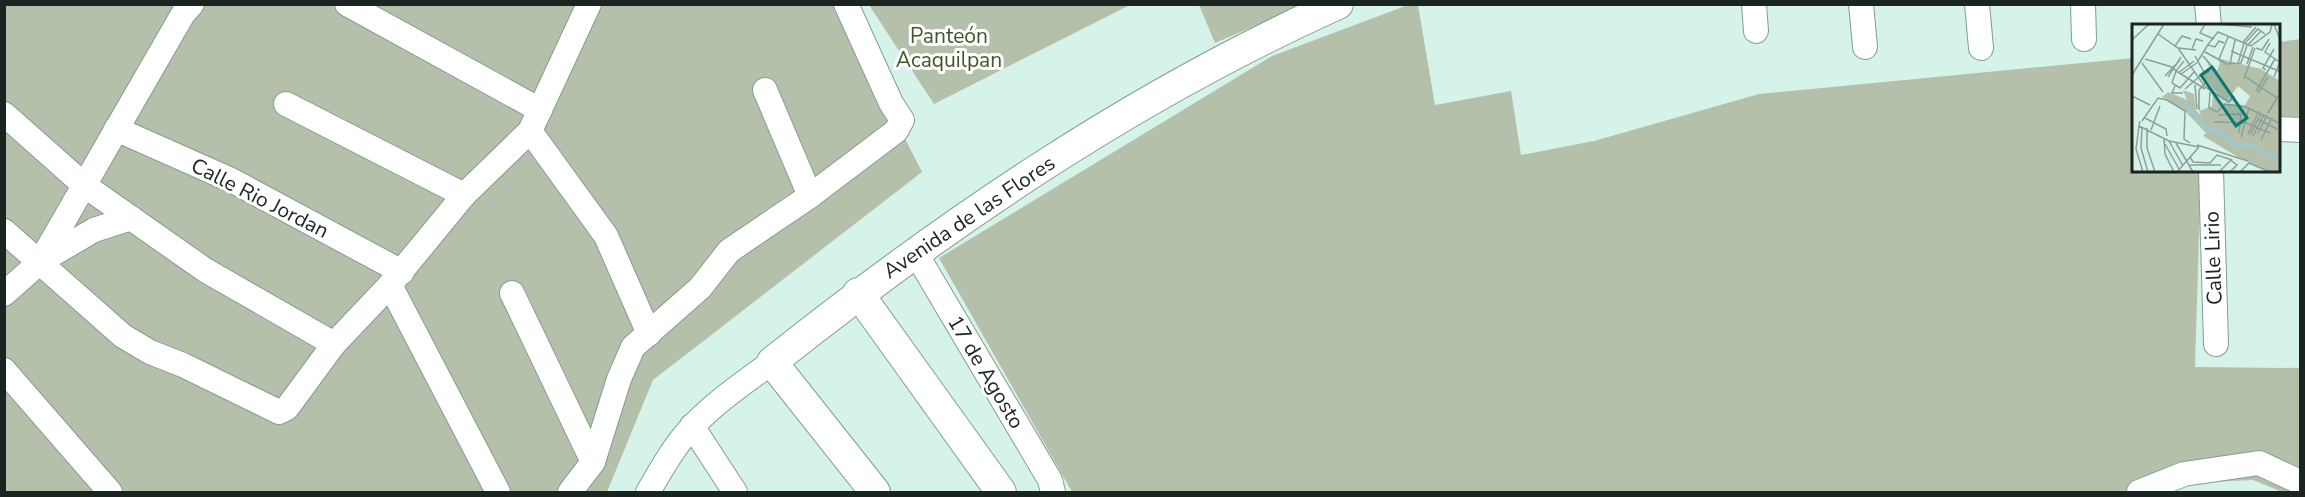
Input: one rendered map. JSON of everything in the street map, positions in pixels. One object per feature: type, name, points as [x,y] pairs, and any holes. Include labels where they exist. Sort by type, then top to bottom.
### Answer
[{"type":"main road","name":"Avenida de las Flores","points":[[772,362],[858,293],[915,252],[1060,155],[1156,96],[1258,40],[1338,4]]},
{"type":"main road","points":[[858,293],[1001,492]]},
{"type":"main road","points":[[772,362],[875,492]]},
{"type":"street","points":[[40,262],[183,14],[192,4]]},
{"type":"street","points":[[347,4],[535,121],[606,236],[649,334]]},
{"type":"street","points":[[570,492],[593,462],[619,379],[633,347],[700,288],[729,251],[810,196],[896,131],[902,120],[891,103],[846,4]]},
{"type":"street","points":[[1754,4],[1756,31]]},
{"type":"street","points":[[1861,4],[1865,47]]},
{"type":"street","points":[[1977,4],[1981,48]]},
{"type":"street","points":[[2083,4],[2084,39]]},
{"type":"street","points":[[2207,4],[2209,24]]},
{"type":"street","points":[[4,231],[123,336],[150,352],[183,365],[270,410],[279,412],[287,408],[334,344],[396,279],[464,195],[535,121],[588,5]]},
{"type":"street","points":[[765,90],[810,196]]},
{"type":"street","points":[[286,104],[464,195]]},
{"type":"street","points":[[4,114],[84,185],[204,270],[334,344]]},
{"type":"street","name":"Calle Rio Jordan","points":[[116,129],[231,180],[396,279]]},
{"type":"street","points":[[2281,129],[2301,130]]},
{"type":"street","name":"Calle Lirio","points":[[2211,172],[2216,345]]},
{"type":"street","points":[[4,294],[40,262],[94,230],[131,218]]},
{"type":"street","name":"17 de Agosto","points":[[915,252],[1050,480],[1053,492]]},
{"type":"street","points":[[396,279],[498,492]]},
{"type":"street","points":[[512,293],[593,462]]},
{"type":"street","name":"Avenida de las Flores","points":[[648,492],[671,453],[692,426],[772,362]]},
{"type":"street","points":[[4,370],[110,492]]},
{"type":"street","points":[[692,426],[735,492]]},
{"type":"street","points":[[2139,492],[2184,474],[2205,483],[2259,463],[2301,482]]},
{"type":"green space","points":[[4,5],[837,5],[922,172],[653,380],[607,492],[5,492]]},
{"type":"green space","name":"Panteón Acaquilpan","points":[[869,5],[1130,5],[934,104]]},
{"type":"green space","points":[[1199,5],[1303,5],[1215,43]]},
{"type":"green space","points":[[1408,5],[1418,5],[1435,105],[1511,91],[1521,155],[1594,141],[1759,94],[2132,58],[2132,172],[2201,172],[2195,367],[2300,368],[2300,492],[2282,492],[2253,480],[2138,485],[2134,492],[1072,492],[939,258],[1272,56]]},
{"type":"green space","points":[[2300,39],[2300,117],[2281,116],[2281,42]]}]
